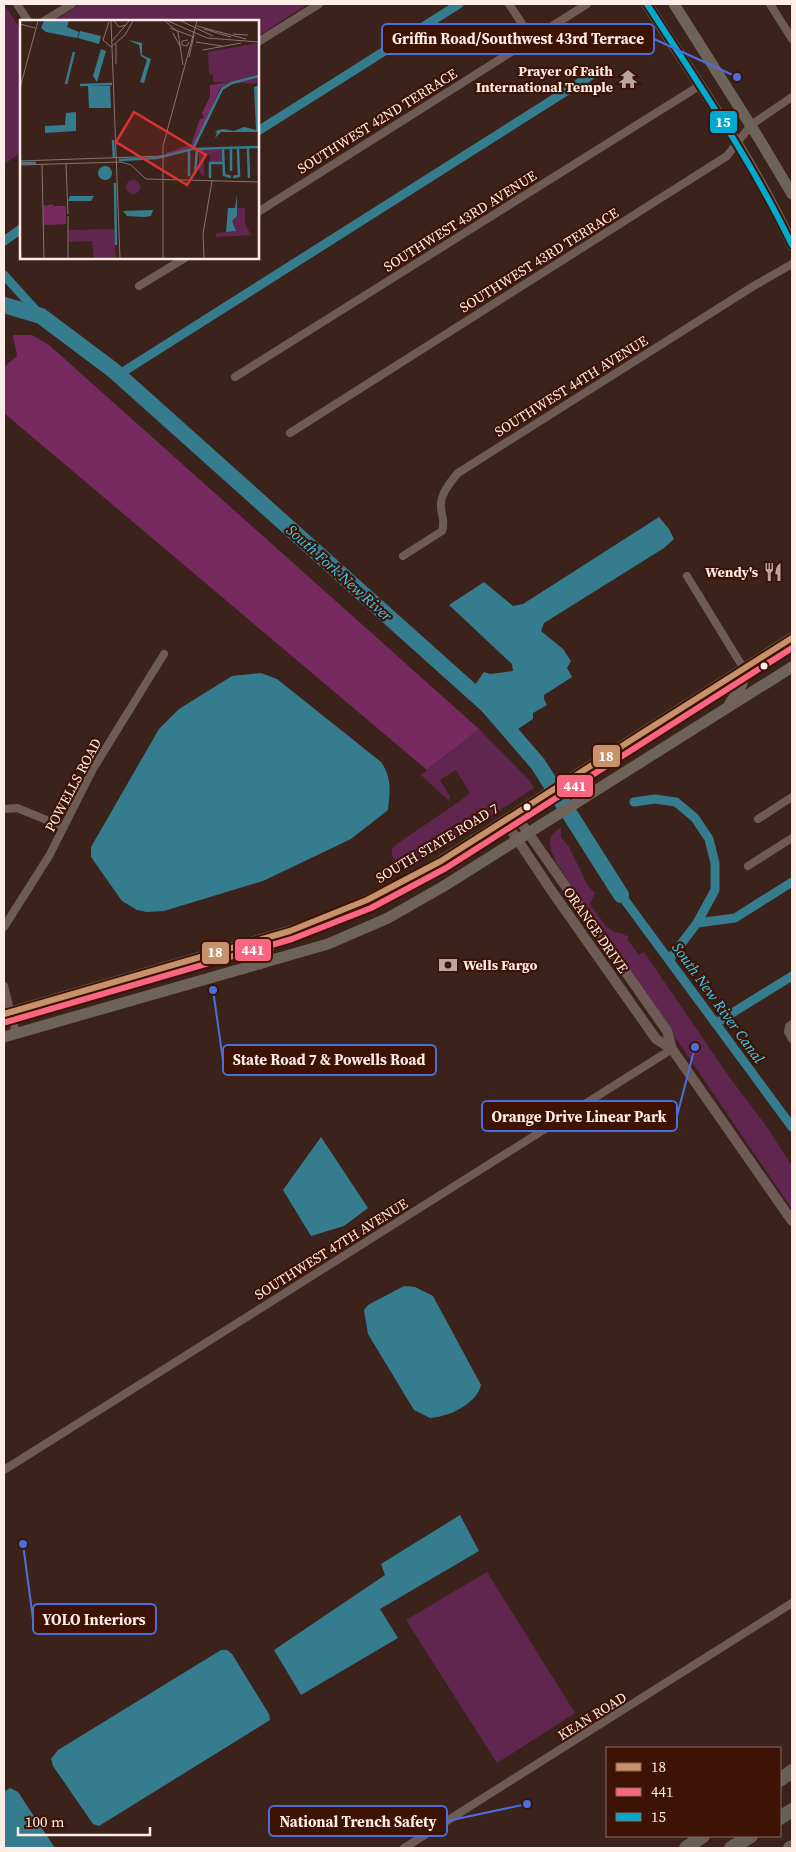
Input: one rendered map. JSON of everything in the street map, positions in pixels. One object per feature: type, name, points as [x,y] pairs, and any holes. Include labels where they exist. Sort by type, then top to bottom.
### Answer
[{"type":"highway","points":[[781,1779],[792,1771]]},
{"type":"highway","points":[[781,1817],[792,1810]]},
{"type":"highway","points":[[686,1848],[702,1837]]},
{"type":"highway","points":[[731,1848],[749,1837]]},
{"type":"main road","points":[[647,4],[737,143],[770,200],[792,245]]},
{"type":"main road","points":[[674,4],[751,125],[792,194]]},
{"type":"main road","name":"SOUTH STATE ROAD 7","points":[[7,1013],[290,931],[381,894],[424,871],[505,821],[792,638]]},
{"type":"main road","points":[[4,1037],[328,944],[388,918],[444,886],[792,667]]},
{"type":"main road","points":[[724,710],[740,689],[744,678],[744,669]]},
{"type":"main road","points":[[260,964],[262,956],[268,948],[290,931]]},
{"type":"street","points":[[17,4],[27,20]]},
{"type":"street","points":[[46,20],[72,4]]},
{"type":"street","points":[[259,41],[318,4]]},
{"type":"street","points":[[510,4],[532,39]]},
{"type":"street","name":"SOUTHWEST 42ND TERRACE","points":[[259,211],[587,4]]},
{"type":"street","points":[[770,4],[792,39]]},
{"type":"street","name":"SOUTHWEST 43RD AVENUE","points":[[235,377],[699,86]]},
{"type":"street","name":"SOUTHWEST 43RD TERRACE","points":[[290,433],[727,156],[751,125],[792,97]]},
{"type":"street","points":[[139,286],[183,259]]},
{"type":"street","name":"SOUTHWEST 44TH AVENUE","points":[[403,556],[442,531],[445,522],[440,503],[449,484],[458,473],[752,287],[792,264]]},
{"type":"street","points":[[687,576],[744,669]]},
{"type":"street","name":"POWELLS ROAD","points":[[4,926],[50,856],[93,769],[164,654]]},
{"type":"street","points":[[758,819],[792,796]]},
{"type":"street","points":[[4,809],[17,808],[64,827]]},
{"type":"street","name":"ORANGE DRIVE","points":[[516,814],[666,1031],[672,1049],[792,1221]]},
{"type":"street","name":"ORANGE DRIVE","points":[[505,821],[656,1039],[672,1049]]},
{"type":"street","points":[[748,866],[792,838]]},
{"type":"street","points":[[587,941],[600,943],[610,949]]},
{"type":"street","points":[[4,986],[7,1013],[16,1033]]},
{"type":"street","points":[[790,1025],[788,1032],[792,1039]]},
{"type":"street","name":"SOUTHWEST 47TH AVENUE","points":[[4,1470],[672,1049]]},
{"type":"street","name":"KEAN ROAD","points":[[404,1848],[792,1603]]},
{"type":"shaded area","points":[[4,4],[20,28],[20,154],[4,164]]},
{"type":"shaded area","points":[[81,4],[308,4],[259,35],[259,20],[55,20]]},
{"type":"shaded area","points":[[13,335],[32,335],[49,345],[479,729],[427,770],[4,413],[4,367],[17,356]]},
{"type":"shaded area","points":[[479,729],[530,781],[534,788],[433,853],[409,865],[397,863],[392,853],[394,846],[470,793],[456,770],[440,780],[450,796],[449,801],[421,775]]},
{"type":"shaded area","points":[[561,828],[561,837],[569,847],[588,886],[595,893],[590,904],[607,928],[629,937],[627,939],[639,955],[644,952],[730,1078],[767,1127],[792,1166],[792,1209],[555,861],[551,851],[550,839]]},
{"type":"shaded area","points":[[487,1572],[575,1713],[497,1763],[406,1620]]},
{"type":"water","points":[[659,517],[669,529],[674,539],[664,548],[544,623],[541,631],[563,649],[571,661],[567,668],[572,677],[544,695],[547,705],[533,713],[533,719],[512,733],[487,705],[475,685],[484,672],[490,674],[513,671],[512,664],[449,605],[484,582],[513,606],[523,604]]},
{"type":"water","points":[[261,673],[277,679],[381,762],[389,779],[388,810],[351,839],[263,881],[164,911],[147,912],[137,910],[122,901],[91,857],[91,847],[159,729],[179,709],[232,676]]},
{"type":"water","points":[[321,1137],[368,1208],[344,1226],[311,1236],[283,1190]]},
{"type":"water","points":[[404,1286],[415,1287],[433,1296],[481,1385],[474,1398],[468,1404],[445,1415],[430,1418],[414,1410],[368,1334],[364,1310],[368,1305]]},
{"type":"water","points":[[460,1515],[479,1551],[380,1609],[398,1638],[301,1695],[274,1650],[385,1575],[381,1564]]},
{"type":"water","points":[[221,1650],[227,1650],[232,1654],[269,1714],[270,1720],[99,1826],[93,1824],[53,1766],[51,1759],[58,1750]]},
{"type":"water","points":[[10,1788],[18,1792],[55,1848],[4,1848],[4,1792]]},
{"type":"waterway","points":[[259,130],[459,4]]},
{"type":"waterway","points":[[118,375],[598,71]]},
{"type":"waterway","points":[[4,241],[20,230]]},
{"type":"waterway","points":[[4,275],[41,316]]},
{"type":"waterway","name":"South Fork New River","points":[[4,305],[41,316],[113,370],[487,705],[538,764],[621,895]]},
{"type":"waterway","points":[[634,802],[655,799],[676,802],[695,818],[709,839],[715,863],[715,890],[697,923]]},
{"type":"waterway","points":[[669,960],[697,923],[735,918],[792,882]]},
{"type":"waterway","name":"South New River Canal","points":[[621,895],[792,1127]]},
{"type":"waterway","points":[[716,1023],[792,976]]},
{"type":"transit line","name":"15","points":[[647,4],[742,152],[792,245]]},
{"type":"transit line","name":"18","points":[[4,1014],[290,931],[367,900],[441,861],[792,638]]},
{"type":"transit line","name":"441","points":[[6,1022],[292,939],[371,908],[446,868],[792,648]]},
{"type":"place","name":"Griffin Road/Southwest 43rd Terrace","points":[[737,77]]},
{"type":"place","name":"Prayer of Faith International Temple","points":[[628,79]]},
{"type":"place","name":"Wendy's","points":[[773,572]]},
{"type":"place","name":"Wells Fargo","points":[[448,965]]},
{"type":"place","name":"State Road 7 & Powells Road","points":[[213,990]]},
{"type":"place","name":"Orange Drive Linear Park","points":[[695,1047]]},
{"type":"place","name":"YOLO Interiors","points":[[23,1544]]},
{"type":"place","name":"National Trench Safety","points":[[527,1804]]}]
